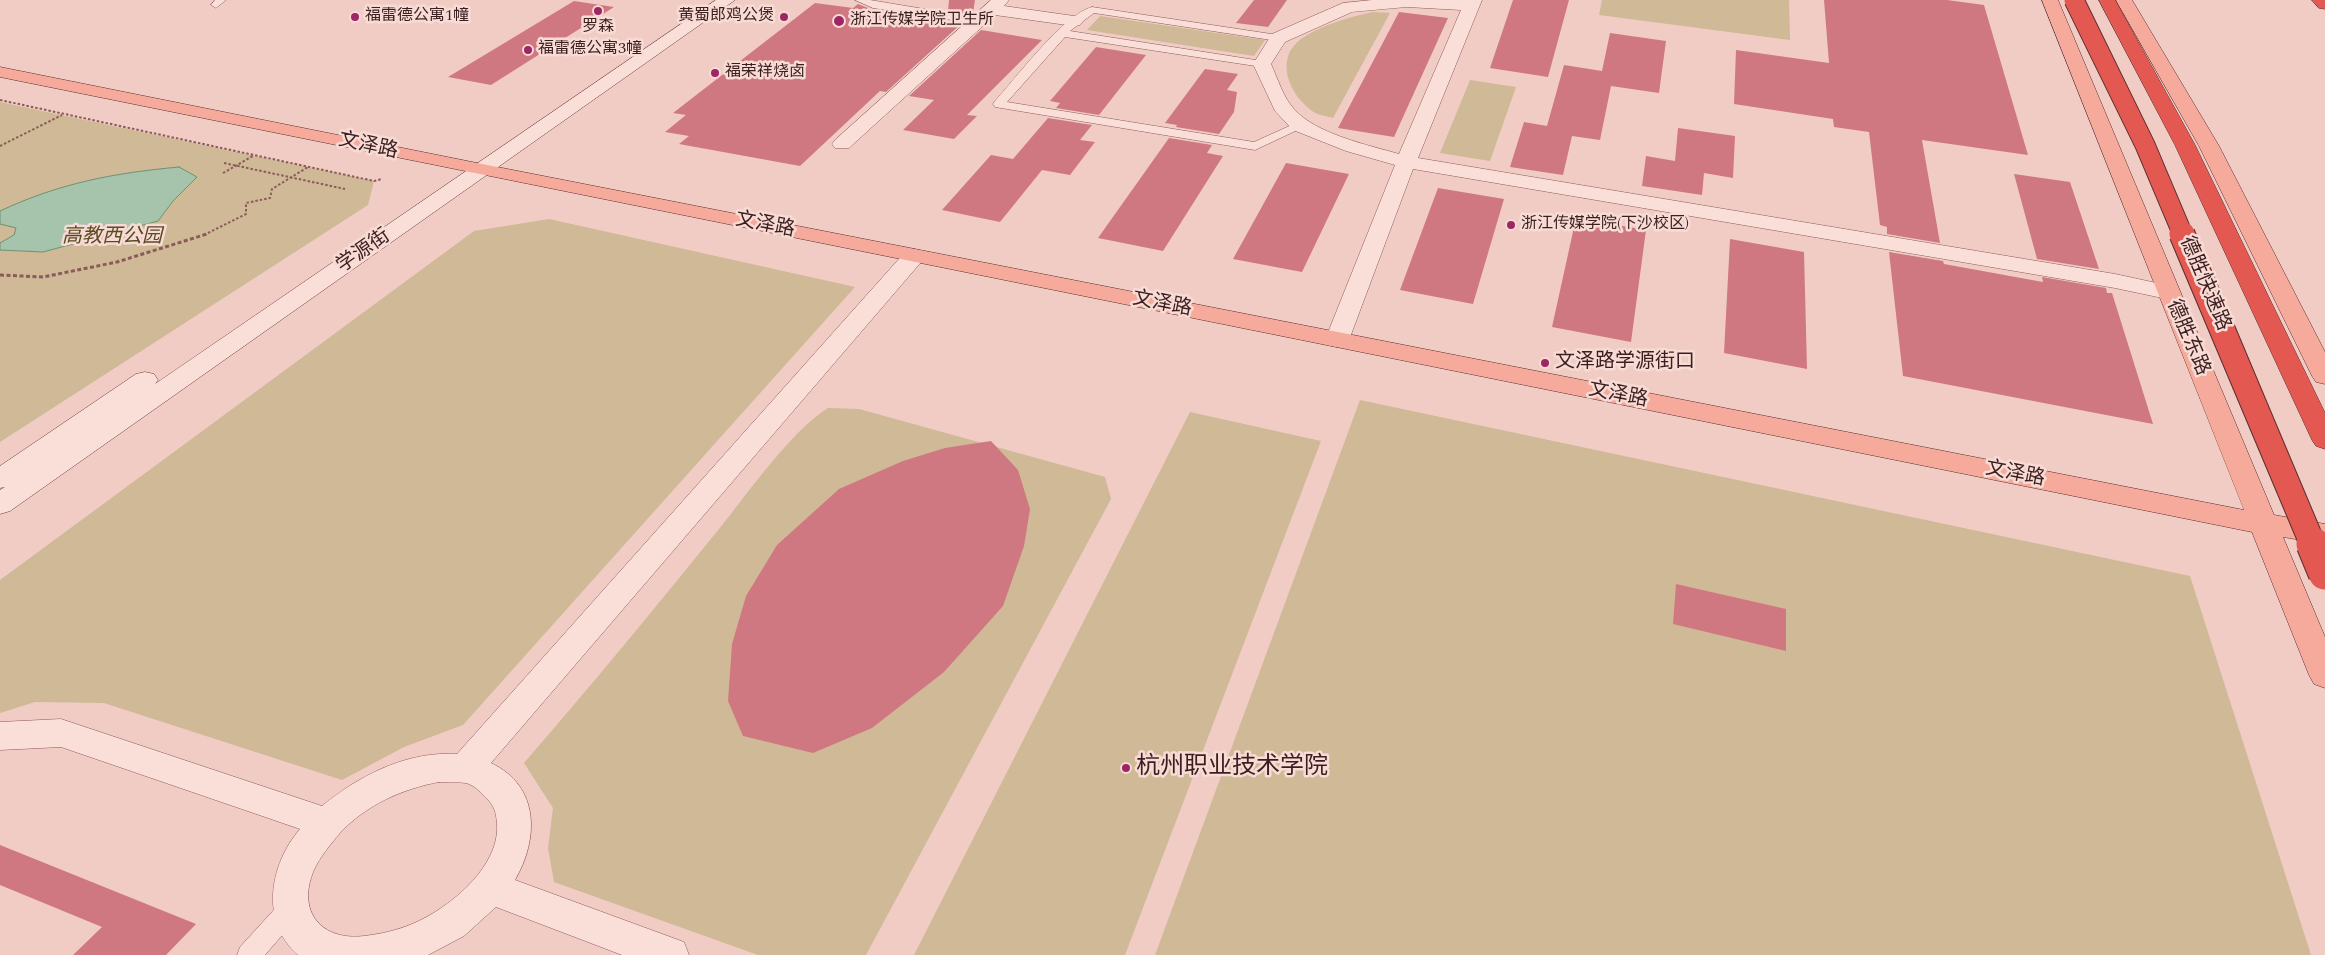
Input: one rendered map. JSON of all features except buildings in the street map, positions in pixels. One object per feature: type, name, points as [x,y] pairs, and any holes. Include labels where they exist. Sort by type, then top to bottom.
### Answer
[{"type":"highway","name":"德胜快速路","points":[[2074,0],[2145,145],[2325,573]]},
{"type":"highway","name":"德胜快速路","points":[[2106,0],[2186,145],[2325,440]]},
{"type":"highway","points":[[2320,0],[2325,4]]},
{"type":"main road","name":"德胜东路","points":[[2050,0],[2167,292],[2265,524],[2325,675]]},
{"type":"main road","points":[[2124,0],[2210,146],[2325,376]]},
{"type":"main road","name":"文泽路","points":[[0,72],[471,168],[2265,524],[2325,534]]},
{"type":"street","name":"学源街","points":[[0,504],[708,0]]},
{"type":"street","name":"学源街","points":[[0,479],[727,0]]},
{"type":"street","points":[[1337,340],[1406,162],[1473,3],[1376,2],[1349,7],[1278,38],[1262,64],[1275,94],[1285,110],[1300,126],[1353,147],[1406,162],[2114,281],[2167,292]]},
{"type":"street","points":[[842,144],[990,10],[1068,28]]},
{"type":"street","points":[[465,769],[914,256]]},
{"type":"street","points":[[0,736],[7,734],[61,733],[326,823]]},
{"type":"street","points":[[349,955],[322,949],[300,933],[290,909],[291,881],[303,851],[326,823],[358,797],[394,778],[431,769],[465,769],[492,779],[510,798],[516,825],[509,856],[490,888],[462,916],[427,938],[377,954]]},
{"type":"street","points":[[490,888],[670,955]]},
{"type":"lane","points":[[860,0],[873,5],[990,10]]},
{"type":"lane","points":[[1101,0],[1092,10],[1068,28],[999,104],[1255,146],[1300,126]]},
{"type":"lane","points":[[1092,10],[1278,38]]},
{"type":"lane","points":[[1068,28],[1262,64]]},
{"type":"lane","points":[[249,955],[290,909]]},
{"type":"path","points":[[0,100],[62,115],[374,181],[382,179]]},
{"type":"path","points":[[0,146],[62,115]]},
{"type":"path","points":[[223,173],[254,155]]},
{"type":"path","points":[[224,162],[344,189]]},
{"type":"path","points":[[0,275],[43,277],[117,262],[202,236],[246,214],[246,203],[270,198],[272,189],[308,167]]},
{"type":"green space","points":[[1602,0],[1789,0],[1790,40],[1599,15]]},
{"type":"green space","points":[[1373,12],[1390,13],[1333,118],[1314,112],[1304,104],[1291,86],[1287,66],[1288,56],[1293,47],[1301,39],[1317,30],[1345,19]]},
{"type":"green space","points":[[1100,16],[1265,40],[1254,56],[1087,30]]},
{"type":"green space","points":[[1470,80],[1516,87],[1490,161],[1440,153]]},
{"type":"green space","name":"高教西公园","points":[[0,102],[374,181],[368,205],[0,442]]},
{"type":"green space","points":[[549,219],[855,287],[463,725],[404,747],[342,780],[104,703],[35,702],[0,713],[0,580],[474,231]]},
{"type":"green space","points":[[1360,400],[2190,576],[2311,955],[1155,955]]},
{"type":"green space","points":[[828,408],[859,409],[1105,477],[1111,499],[866,955],[758,955],[554,882],[548,848],[553,808],[524,763],[647,617],[770,464],[799,432]]},
{"type":"green space","points":[[1190,412],[1321,441],[1125,955],[914,955]]},
{"type":"shaded area","points":[[179,167],[197,177],[173,201],[158,221],[43,252],[0,250],[0,243],[14,235],[16,228],[0,224],[0,211],[22,201],[66,186],[132,172]]},
{"type":"place","name":"罗森","points":[[598,11]]},
{"type":"place","name":"福雷德公寓1幢","points":[[355,17]]},
{"type":"place","name":"黄蜀郎鸡公煲","points":[[784,17]]},
{"type":"place","name":"浙江传媒学院卫生所","points":[[839,21]]},
{"type":"place","name":"福雷德公寓3幢","points":[[528,50]]},
{"type":"place","name":"福荣祥烧卤","points":[[715,73]]},
{"type":"place","name":"浙江传媒学院(下沙校区)","points":[[1511,225]]},
{"type":"place","name":"文泽路学源街口","points":[[1545,363]]},
{"type":"place","name":"杭州职业技术学院","points":[[1126,768]]}]
